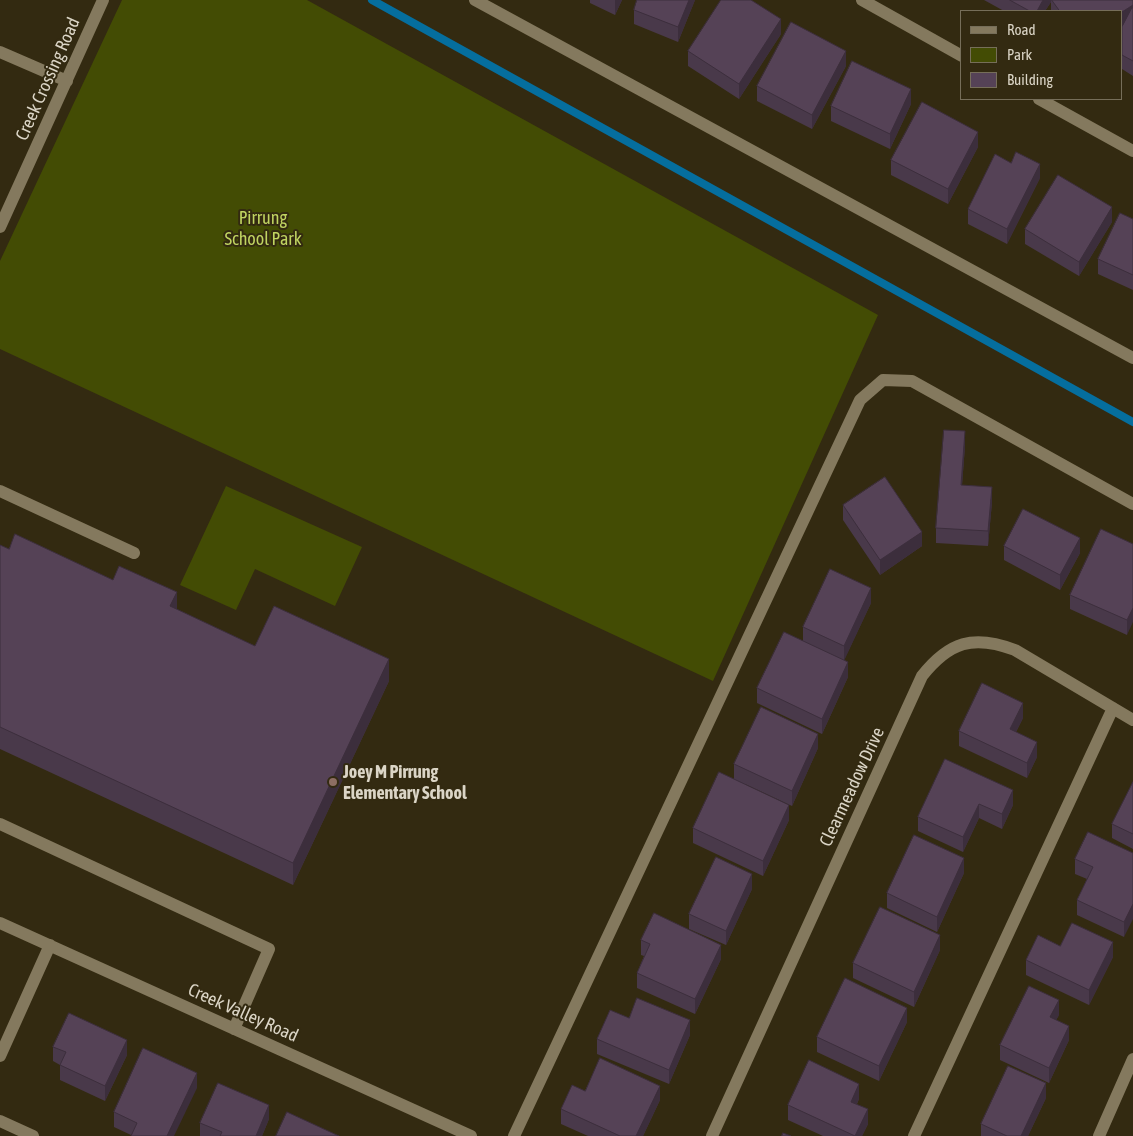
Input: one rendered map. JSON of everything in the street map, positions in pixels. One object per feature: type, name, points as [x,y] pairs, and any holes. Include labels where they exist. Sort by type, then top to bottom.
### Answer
[{"type":"street","name":"Creek Crossing Road","points":[[0,227],[103,0]]},
{"type":"street","points":[[475,0],[1133,358]]},
{"type":"street","points":[[862,0],[960,55]]},
{"type":"street","points":[[0,52],[67,81]]},
{"type":"street","points":[[1041,100],[1133,151]]},
{"type":"street","points":[[514,1136],[860,400],[883,380],[912,380],[1133,504]]},
{"type":"street","points":[[0,491],[134,553]]},
{"type":"street","name":"Clearmeadow Drive","points":[[712,1136],[922,676],[935,660],[949,649],[968,642],[1000,644],[1015,650],[1133,720]]},
{"type":"street","points":[[914,1136],[1113,708]]},
{"type":"street","points":[[0,824],[269,948],[234,1029]]},
{"type":"street","name":"Creek Valley Road","points":[[0,923],[471,1136]]},
{"type":"street","points":[[0,1056],[50,945]]},
{"type":"street","points":[[1099,1136],[1133,1060]]},
{"type":"street","points":[[0,1121],[33,1136]]},
{"type":"green space","name":"Pirrung School Park","points":[[122,0],[307,0],[878,315],[713,681],[0,349],[0,261]]},
{"type":"green space","points":[[226,486],[362,547],[335,606],[255,569],[236,610],[180,585]]},
{"type":"building","points":[[637,0],[689,0],[678,27],[634,10]]},
{"type":"building","points":[[721,0],[751,0],[781,19],[739,84],[688,51]]},
{"type":"building","points":[[1010,0],[1043,0],[1038,10],[1028,10]]},
{"type":"building","points":[[1052,0],[1133,0],[1133,5],[1123,11],[1059,10]]},
{"type":"building","points":[[1133,8],[1133,61],[1123,56],[1123,25]]},
{"type":"building","points":[[791,22],[846,51],[812,115],[757,86]]},
{"type":"building","points":[[852,61],[911,89],[890,134],[831,106]]},
{"type":"building","points":[[922,102],[978,132],[948,189],[891,160]]},
{"type":"building","points":[[1016,152],[1040,164],[1007,229],[968,209],[995,154],[1011,163]]},
{"type":"building","points":[[1058,175],[1112,207],[1079,262],[1025,229]]},
{"type":"building","points":[[1120,213],[1133,219],[1133,275],[1098,259]]},
{"type":"building","points":[[944,430],[965,431],[961,485],[992,487],[988,531],[936,528]]},
{"type":"building","points":[[885,477],[922,532],[880,560],[843,505]]},
{"type":"building","points":[[1023,509],[1080,538],[1060,575],[1004,546]]},
{"type":"building","points":[[1101,529],[1133,544],[1133,608],[1127,620],[1070,595]]},
{"type":"building","points":[[15,534],[113,580],[119,566],[177,592],[170,606],[255,646],[274,606],[389,659],[293,863],[0,727],[0,545],[9,549]]},
{"type":"building","points":[[830,569],[871,588],[844,646],[803,627]]},
{"type":"building","points":[[784,632],[848,662],[822,719],[757,688]]},
{"type":"building","points":[[982,683],[1023,703],[1010,729],[1037,742],[1027,763],[959,731]]},
{"type":"building","points":[[761,707],[818,734],[792,791],[734,764]]},
{"type":"building","points":[[945,759],[1013,790],[1002,814],[979,804],[963,837],[918,817]]},
{"type":"building","points":[[719,772],[789,805],[763,861],[693,828]]},
{"type":"building","points":[[1133,782],[1133,834],[1112,824]]},
{"type":"building","points":[[1088,832],[1133,853],[1133,904],[1124,922],[1077,900],[1093,867],[1075,859]]},
{"type":"building","points":[[914,835],[964,858],[937,917],[887,893]]},
{"type":"building","points":[[716,857],[752,874],[726,931],[689,914]]},
{"type":"building","points":[[880,907],[940,935],[914,992],[853,963]]},
{"type":"building","points":[[654,913],[721,945],[695,999],[637,973],[650,944],[641,940]]},
{"type":"building","points":[[1072,923],[1113,942],[1089,990],[1026,960],[1038,935],[1060,946]]},
{"type":"building","points":[[845,978],[907,1008],[879,1066],[817,1037]]},
{"type":"building","points":[[1029,986],[1059,1000],[1050,1017],[1069,1026],[1049,1068],[1000,1045]]},
{"type":"building","points":[[637,998],[690,1020],[669,1070],[597,1039],[610,1010],[629,1018]]},
{"type":"building","points":[[69,1013],[127,1040],[105,1086],[60,1065],[66,1052],[53,1047]]},
{"type":"building","points":[[143,1048],[197,1073],[167,1136],[131,1136],[137,1123],[114,1112]]},
{"type":"building","points":[[600,1058],[660,1086],[636,1136],[620,1136],[561,1109],[572,1085],[585,1091]]},
{"type":"building","points":[[809,1060],[859,1084],[851,1102],[868,1109],[855,1136],[788,1105]]},
{"type":"building","points":[[1008,1066],[1046,1083],[1021,1136],[1007,1136],[981,1124]]},
{"type":"building","points":[[218,1083],[269,1105],[256,1136],[220,1136],[222,1132],[200,1123]]},
{"type":"building","points":[[287,1112],[339,1136],[276,1136]]},
{"type":"waterway","points":[[372,0],[1133,422]]},
{"type":"place","name":"Joey M Pirrung Elementary School","points":[[333,782]]}]
